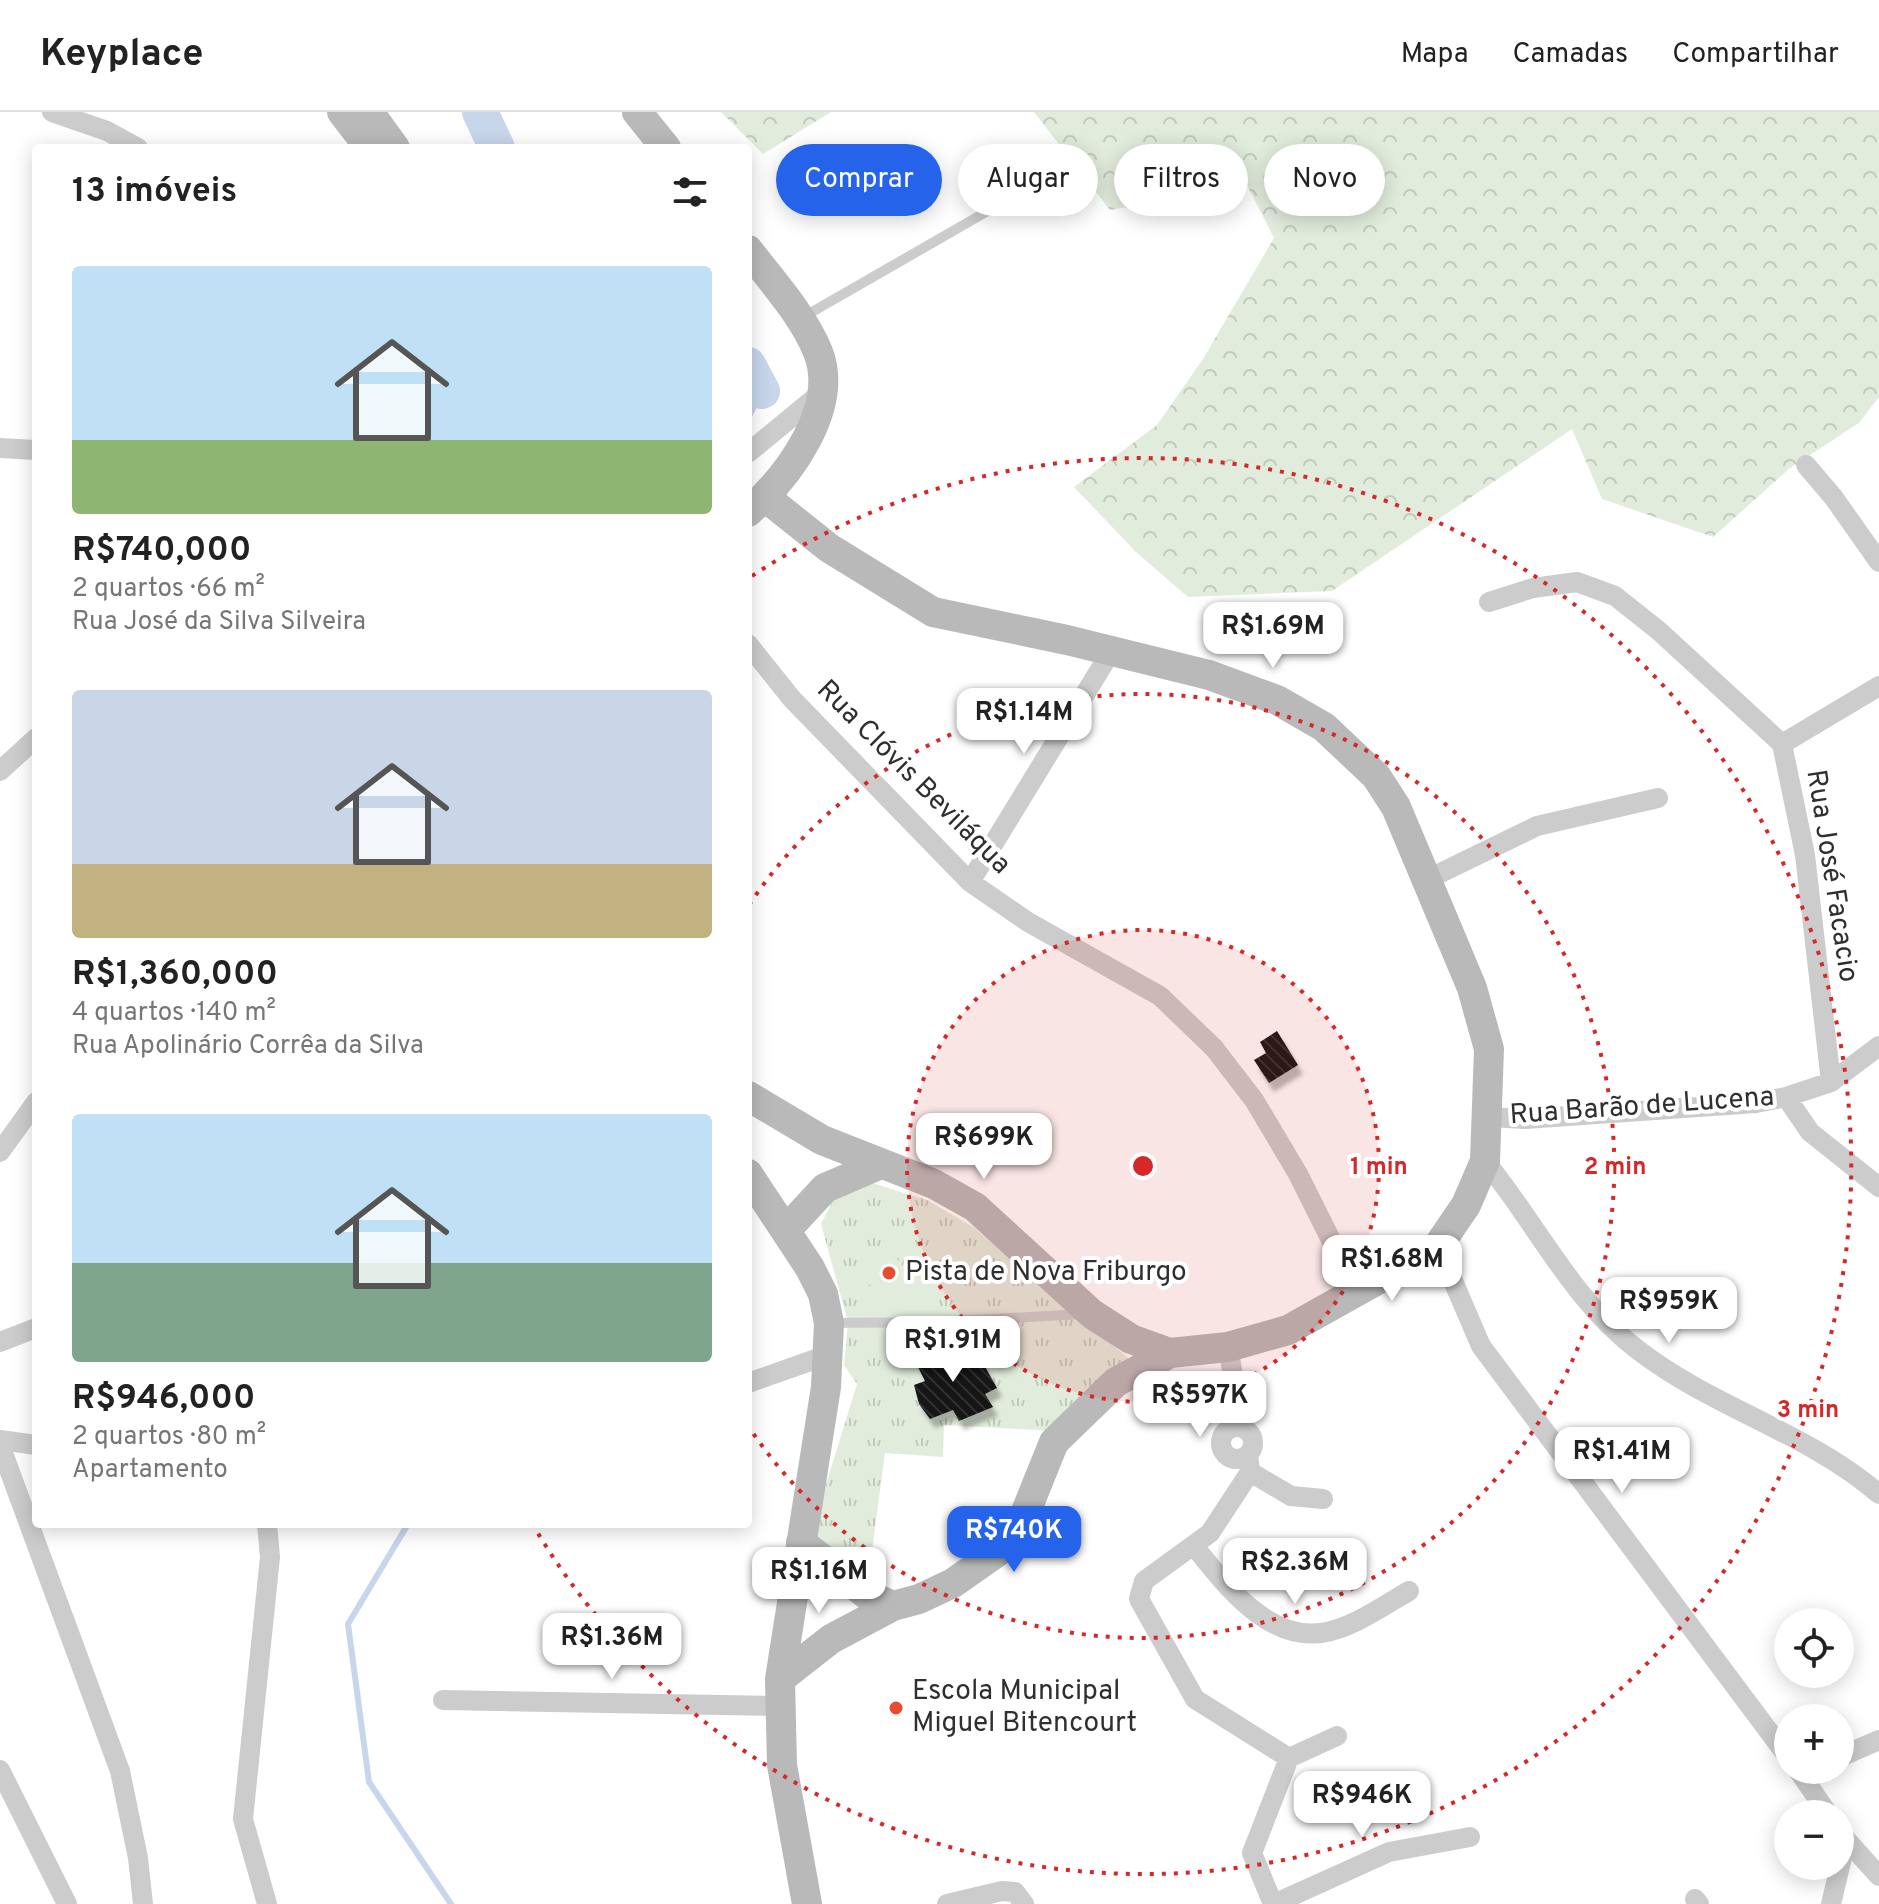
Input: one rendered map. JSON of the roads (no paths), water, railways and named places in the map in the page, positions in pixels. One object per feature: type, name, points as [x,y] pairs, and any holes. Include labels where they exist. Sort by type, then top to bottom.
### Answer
[{"type":"street","points":[[52,112],[107,131],[131,144]]},
{"type":"street","points":[[342,112],[367,144]]},
{"type":"street","points":[[369,112],[392,144]]},
{"type":"street","points":[[637,112],[663,144]]},
{"type":"street","points":[[752,255],[799,319],[819,353],[824,391],[817,416],[795,456],[756,504],[879,582],[933,612],[1112,650],[1209,675],[1277,700],[1324,727],[1376,776],[1390,797],[1472,988],[1489,1049],[1489,1117]]},
{"type":"street","points":[[752,450],[824,391]]},
{"type":"street","points":[[0,448],[32,450]]},
{"type":"street","points":[[1806,465],[1834,498],[1879,562]]},
{"type":"street","name":"Rua José Facacio","points":[[1489,602],[1533,588],[1577,582],[1615,596],[1659,631],[1782,744],[1805,855],[1831,1082]]},
{"type":"street","name":"Rua Clóvis Beviláqua","points":[[752,649],[813,721],[970,882],[1028,922],[1160,996],[1214,1048],[1254,1100],[1298,1174],[1356,1290]]},
{"type":"street","points":[[970,882],[1112,650]]},
{"type":"street","points":[[1782,744],[1879,686]]},
{"type":"street","points":[[0,771],[32,742]]},
{"type":"street","points":[[1424,881],[1537,826],[1658,798]]},
{"type":"street","name":"Rua Barão de Lucena","points":[[1170,1353],[1228,1347],[1288,1330],[1438,1246],[1466,1205],[1485,1161],[1489,1117],[1607,1114],[1756,1103],[1831,1082],[1879,1046]]},
{"type":"street","points":[[1786,1097],[1810,1132],[1879,1187]]},
{"type":"street","points":[[752,1098],[822,1140],[934,1184],[975,1207],[1092,1314],[1131,1339],[1170,1353]]},
{"type":"street","points":[[0,1152],[32,1108]]},
{"type":"street","points":[[1485,1161],[1509,1190],[1577,1291],[1639,1351],[1692,1385],[1825,1453],[1879,1494]]},
{"type":"street","points":[[787,1229],[825,1188],[881,1164]]},
{"type":"street","points":[[752,1180],[787,1229],[823,1294],[829,1323],[830,1354],[780,1692],[788,1810],[807,1904]]},
{"type":"street","points":[[1438,1246],[1481,1346],[1774,1735]]},
{"type":"street","points":[[0,1342],[32,1330]]},
{"type":"street","points":[[1228,1347],[1242,1427],[1251,1434],[1253,1445],[1249,1464],[1210,1533],[1144,1581],[1139,1599],[1195,1699],[1289,1758]]},
{"type":"street","points":[[443,1700],[780,1692],[831,1639],[893,1606],[953,1583],[1003,1548],[1019,1529],[1054,1442],[1116,1382],[1170,1353]]},
{"type":"street","points":[[752,1382],[830,1354]]},
{"type":"street","points":[[1242,1427],[1231,1428],[1223,1436],[1221,1447],[1227,1456],[1249,1464],[1291,1496],[1323,1499]]},
{"type":"street","points":[[32,1445],[0,1442],[120,1771],[138,1858],[143,1904]]},
{"type":"street","points":[[267,1528],[270,1557],[243,1819],[267,1904]]},
{"type":"street","points":[[801,1542],[866,1594],[893,1606]]},
{"type":"street","points":[[1194,1546],[1247,1606],[1299,1632],[1321,1633],[1363,1618],[1409,1591]]},
{"type":"street","points":[[1337,1736],[1289,1758],[1252,1853],[1274,1904],[1375,1857],[1470,1837]]},
{"type":"street","points":[[1854,1751],[1879,1740]]},
{"type":"street","points":[[0,1770],[67,1904]]},
{"type":"street","points":[[1854,1849],[1879,1876]]},
{"type":"street","points":[[1831,1904],[1835,1880]]},
{"type":"street","points":[[947,1904],[990,1899],[1015,1892],[1024,1904]]},
{"type":"lane","points":[[799,319],[979,216]]},
{"type":"lane","points":[[829,1323],[904,1324],[1092,1314]]},
{"type":"waterway","points":[[480,112],[495,144]]},
{"type":"waterway","points":[[752,372],[762,391]]},
{"type":"waterway","points":[[752,410],[762,391]]},
{"type":"waterway","points":[[406,1528],[348,1624],[369,1782],[451,1904]]},
{"type":"place","name":"Pista de Nova Friburgo","points":[[889,1273]]},
{"type":"place","name":"Escola Municipal Miguel Bitencourt","points":[[896,1708]]}]
